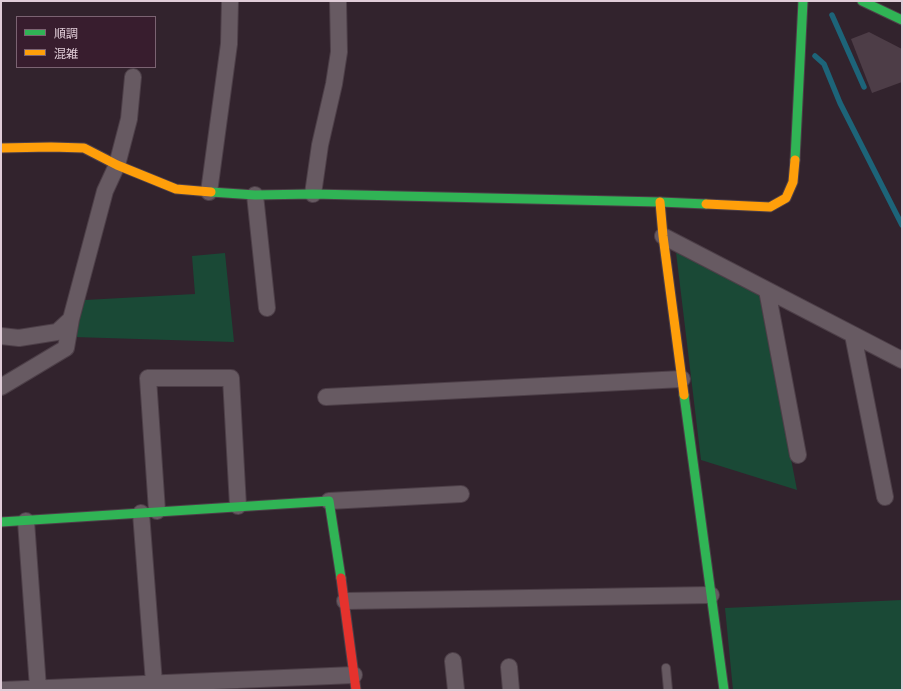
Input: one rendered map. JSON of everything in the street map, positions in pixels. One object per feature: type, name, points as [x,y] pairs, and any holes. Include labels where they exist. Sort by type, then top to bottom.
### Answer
[{"type":"street","points":[[209,192],[229,44],[230,1]]},
{"type":"street","points":[[313,194],[320,145],[334,84],[339,52],[338,1]]},
{"type":"street","points":[[1,148],[84,148],[176,189],[209,192],[256,195],[313,194],[660,202],[770,207],[786,198],[793,182],[802,1]]},
{"type":"street","points":[[862,1],[902,20]]},
{"type":"street","points":[[1,387],[66,348],[71,319],[105,191],[117,164],[129,119],[133,77]]},
{"type":"street","points":[[256,195],[267,308]]},
{"type":"street","points":[[660,202],[663,236],[724,690]]},
{"type":"street","points":[[663,236],[902,360]]},
{"type":"street","points":[[767,290],[798,455]]},
{"type":"street","points":[[1,336],[19,338],[57,332],[71,319]]},
{"type":"street","points":[[853,334],[885,497]]},
{"type":"street","points":[[154,683],[149,512],[148,378],[231,378],[238,506]]},
{"type":"street","points":[[326,397],[682,379]]},
{"type":"street","points":[[1,522],[238,506],[461,494]]},
{"type":"street","points":[[2,690],[154,683],[355,682],[345,601],[329,501]]},
{"type":"street","points":[[26,520],[38,688]]},
{"type":"street","points":[[345,601],[711,595]]},
{"type":"street","points":[[453,662],[456,690]]},
{"type":"street","points":[[509,667],[511,690]]},
{"type":"lane","points":[[666,668],[668,690]]},
{"type":"green space","points":[[676,252],[759,293],[797,490],[701,460]]},
{"type":"green space","points":[[225,253],[234,342],[74,337],[85,300],[195,294],[192,256]]},
{"type":"green space","points":[[902,600],[902,690],[733,690],[725,608]]},
{"type":"building","points":[[869,32],[902,49],[902,82],[872,93],[851,39]]},
{"type":"waterway","points":[[832,15],[864,87]]},
{"type":"waterway","points":[[815,56],[824,64],[840,103],[902,225]]},
{"type":"traffic: fast","points":[[795,160],[803,1]]},
{"type":"traffic: fast","points":[[862,1],[902,20]]},
{"type":"traffic: fast","points":[[211,192],[255,195],[313,194],[706,204]]},
{"type":"traffic: fast","points":[[684,395],[724,690]]},
{"type":"traffic: fast","points":[[1,522],[329,501],[341,578]]},
{"type":"traffic: slow","points":[[1,148],[84,148],[117,165],[176,189],[211,192]]},
{"type":"traffic: slow","points":[[706,204],[770,207],[786,198],[793,182],[795,160]]},
{"type":"traffic: slow","points":[[660,202],[663,236],[684,395]]},
{"type":"traffic: jam","points":[[341,578],[356,690]]}]
